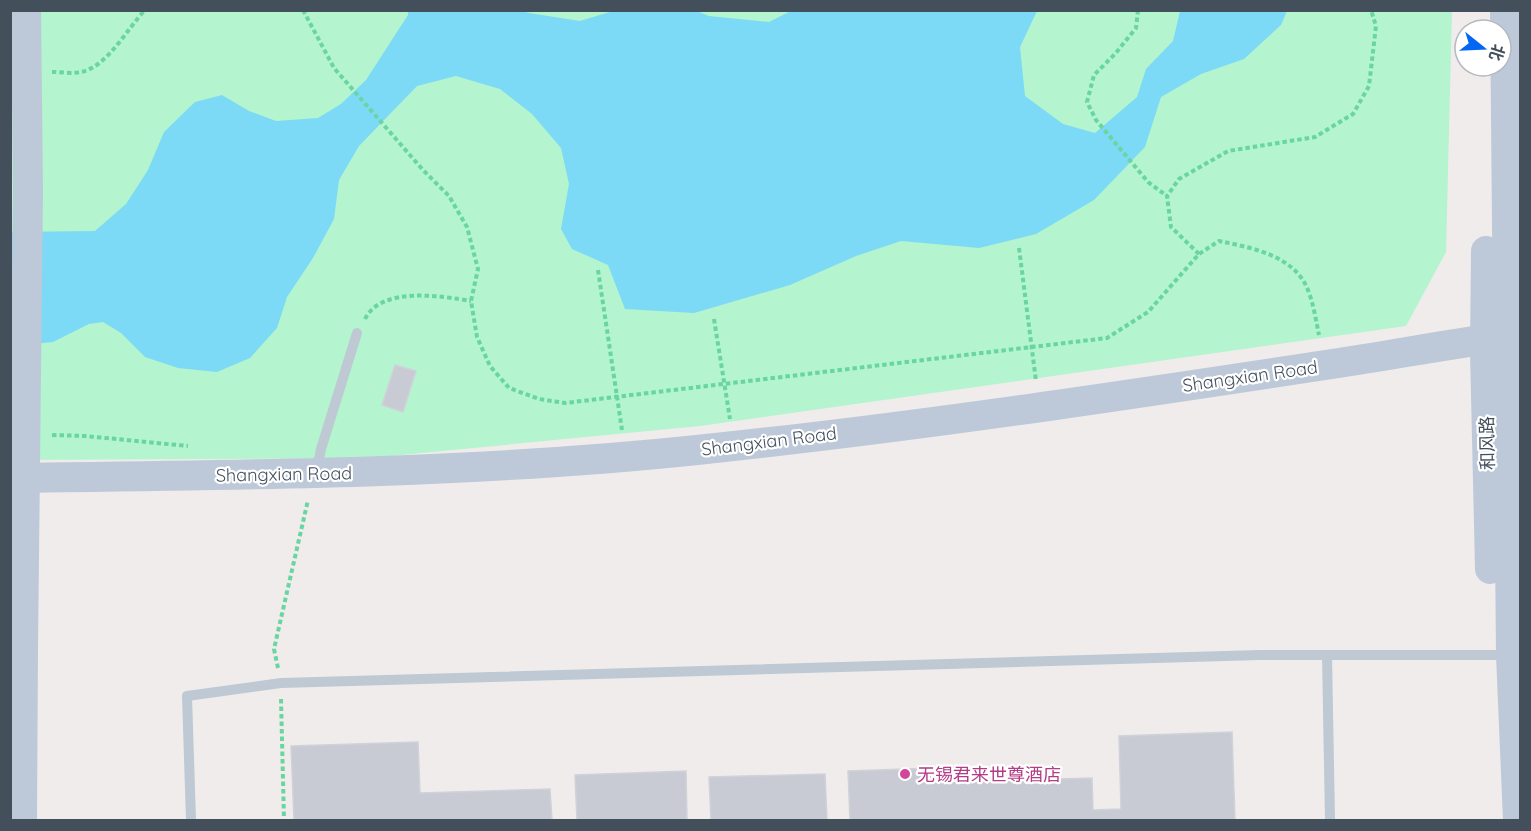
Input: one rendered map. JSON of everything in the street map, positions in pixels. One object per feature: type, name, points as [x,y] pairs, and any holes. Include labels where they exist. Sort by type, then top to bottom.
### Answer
[{"type":"street","points":[[22,820],[28,190],[26,10]]},
{"type":"street","name":"和风路","points":[[1497,820],[1501,655],[1506,10]]},
{"type":"street","name":"和风路","points":[[1489,78],[1504,343]]},
{"type":"street","name":"Shangxian Road","points":[[10,478],[316,476],[626,456],[734,446],[1039,407],[1336,364],[1504,343]]},
{"type":"street","name":"Shangxian Road","points":[[10,483],[496,471],[696,456],[997,417],[1504,343]]},
{"type":"street","name":"和风路","points":[[1501,655],[1518,820]]},
{"type":"lane","points":[[316,476],[321,449],[357,333]]},
{"type":"lane","points":[[191,820],[187,696],[281,683],[1224,656],[1501,655]]},
{"type":"lane","points":[[1327,656],[1330,820]]},
{"type":"path","points":[[46,72],[82,72],[108,57],[145,10]]},
{"type":"path","points":[[312,10],[304,13],[334,68],[423,170],[449,196],[467,227],[478,269],[471,302],[477,337],[490,366],[509,388],[539,399],[565,403],[1107,338],[1148,312],[1199,254],[1219,241],[1251,248],[1290,264],[1309,290],[1319,335]]},
{"type":"path","points":[[1138,10],[1136,28],[1094,75],[1087,102],[1095,120],[1148,182],[1167,195]]},
{"type":"path","points":[[1199,254],[1171,227],[1167,195],[1179,179],[1228,151],[1315,137],[1353,114],[1369,86],[1376,26],[1371,10]]},
{"type":"path","points":[[1019,248],[1039,407]]},
{"type":"path","points":[[598,270],[626,456]]},
{"type":"path","points":[[357,333],[369,311],[396,297],[436,296],[471,302]]},
{"type":"path","points":[[714,319],[734,446]]},
{"type":"path","points":[[43,434],[197,447]]},
{"type":"path","points":[[284,820],[281,683],[274,649],[307,500],[316,476]]},
{"type":"green space","points":[[10,11],[1452,11],[1446,252],[1406,326],[700,426],[370,458],[11,460]]},
{"type":"water","points":[[694,10],[709,16],[769,22],[793,10],[1037,11],[1020,47],[1025,96],[1063,124],[1095,133],[1137,97],[1146,69],[1173,41],[1180,11],[1287,11],[1281,25],[1244,59],[1201,74],[1161,97],[1145,147],[1094,200],[1036,234],[979,248],[901,241],[856,256],[790,285],[694,313],[625,309],[608,265],[572,249],[561,229],[569,184],[561,148],[532,114],[500,89],[456,76],[417,86],[359,146],[339,180],[334,219],[313,258],[287,297],[277,328],[250,358],[217,372],[178,368],[145,357],[121,333],[103,322],[89,324],[53,342],[11,346],[10,232],[95,231],[126,204],[148,170],[164,132],[195,102],[222,95],[249,111],[276,121],[318,118],[341,104],[366,80],[408,15],[408,11],[522,11],[580,21],[613,11]]},
{"type":"building","points":[[395,365],[416,371],[403,412],[382,405]]},
{"type":"building","name":"无锡君来世尊酒店","points":[[1232,732],[1235,820],[850,820],[848,771],[963,767],[963,782],[1092,778],[1093,810],[1121,809],[1119,736]]},
{"type":"building","points":[[418,742],[420,793],[550,789],[552,820],[294,820],[291,746]]},
{"type":"building","points":[[686,771],[687,820],[577,820],[575,775]]},
{"type":"building","points":[[825,774],[827,820],[711,820],[709,777]]},
{"type":"place","name":"无锡君来世尊酒店","points":[[905,774]]}]
